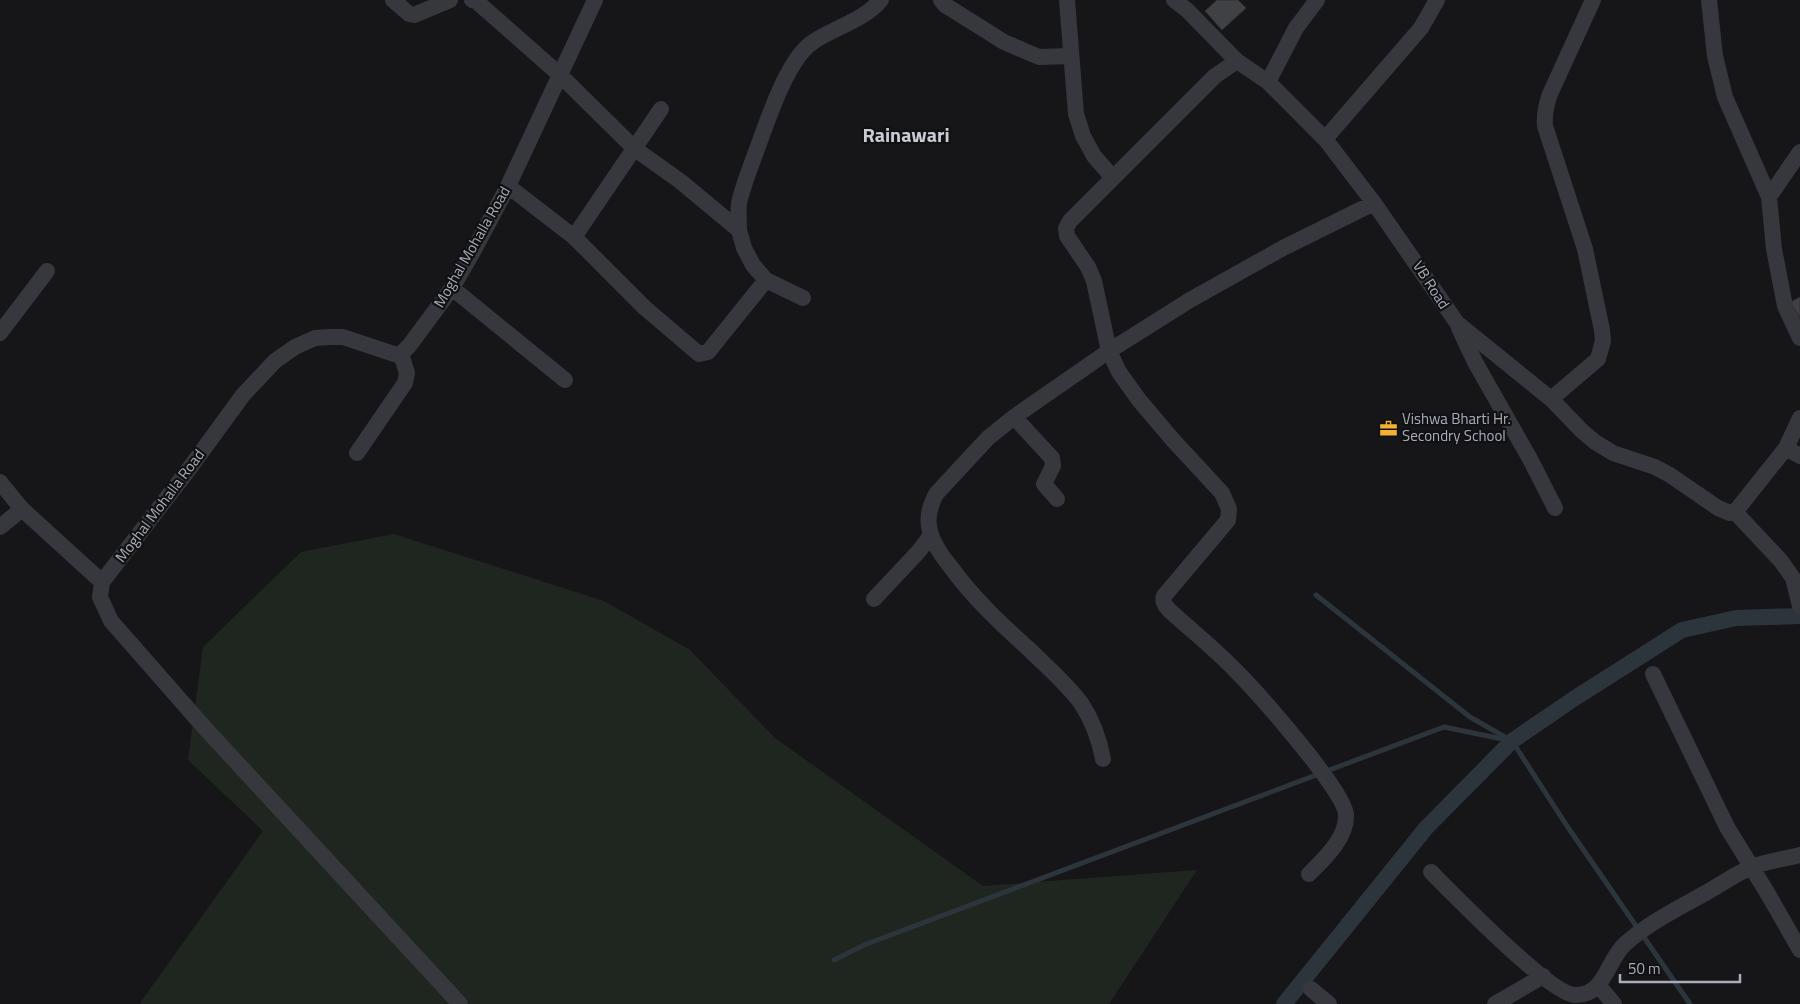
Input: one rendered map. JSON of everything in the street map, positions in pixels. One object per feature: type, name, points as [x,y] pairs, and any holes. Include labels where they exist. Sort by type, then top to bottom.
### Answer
[{"type":"street","points":[[393,0],[409,14],[414,15],[450,0]]},
{"type":"street","points":[[472,0],[560,74],[635,149],[680,182],[739,230]]},
{"type":"street","name":"Moghal Mohalla Road","points":[[102,582],[243,395],[275,361],[296,347],[315,338],[343,337],[393,354],[401,354],[409,346],[452,288],[508,186],[594,0]]},
{"type":"street","points":[[803,298],[766,280],[753,265],[744,248],[739,230],[739,204],[751,165],[777,95],[795,63],[812,42],[851,23],[881,0]]},
{"type":"street","points":[[941,0],[945,5],[1004,42],[1039,57],[1071,56]]},
{"type":"street","points":[[1067,0],[1076,114],[1083,136],[1094,156],[1113,178]]},
{"type":"street","name":"VB Road","points":[[1174,0],[1237,60],[1268,82],[1325,140],[1374,202],[1457,323],[1551,399],[1582,431],[1613,453],[1655,467],[1718,508],[1735,512]]},
{"type":"street","points":[[1268,82],[1296,28],[1317,0]]},
{"type":"street","points":[[1325,140],[1421,28],[1437,0]]},
{"type":"street","points":[[1551,399],[1598,359],[1603,340],[1585,249],[1545,126],[1544,116],[1550,94],[1593,0]]},
{"type":"street","points":[[1709,0],[1715,56],[1725,97],[1769,197],[1774,249],[1785,306],[1800,338]]},
{"type":"street","points":[[1237,60],[1216,76],[1070,221],[1066,228],[1067,236],[1088,267],[1094,281],[1109,351],[1119,372],[1139,400],[1172,439],[1222,493],[1229,509],[1228,520],[1164,596],[1164,604],[1236,671],[1318,765],[1339,797],[1346,815],[1342,832],[1328,854],[1309,874]]},
{"type":"street","points":[[574,237],[661,109]]},
{"type":"street","points":[[1769,197],[1800,152]]},
{"type":"street","points":[[508,186],[574,237],[645,308],[699,354],[708,352],[766,280]]},
{"type":"street","points":[[1103,759],[1094,724],[1080,702],[1058,676],[989,613],[963,584],[944,558],[931,535],[928,524],[929,510],[936,494],[988,438],[1014,417],[1109,351],[1190,300],[1283,248],[1374,202]]},
{"type":"street","points":[[0,333],[47,271]]},
{"type":"street","points":[[452,288],[565,380]]},
{"type":"street","points":[[1457,323],[1474,362],[1530,459],[1555,508]]},
{"type":"street","points":[[357,453],[405,383],[407,373],[401,354]]},
{"type":"street","points":[[1014,417],[1052,458],[1053,466],[1044,484],[1057,499]]},
{"type":"street","points":[[1800,418],[1786,448],[1735,512],[1781,561],[1793,578],[1800,606]]},
{"type":"street","points":[[1786,448],[1800,456]]},
{"type":"street","points":[[0,482],[22,509],[102,582],[100,597],[111,621],[204,727],[460,1004]]},
{"type":"street","points":[[0,527],[22,509]]},
{"type":"street","points":[[874,599],[919,551],[931,535]]},
{"type":"street","points":[[1653,674],[1716,807],[1800,950]]},
{"type":"street","points":[[1431,872],[1514,952],[1562,990],[1574,995],[1590,992],[1598,986],[1616,955],[1626,943],[1653,923],[1752,867],[1800,855]]},
{"type":"street","points":[[1502,1002],[1543,976]]},
{"type":"street","points":[[1598,986],[1614,1004]]},
{"type":"street","points":[[1311,989],[1329,1004]]},
{"type":"shaded area","points":[[394,534],[604,601],[690,650],[775,738],[983,886],[1197,870],[1109,1004],[141,1004],[263,831],[188,760],[203,647],[301,552]]},
{"type":"building","points":[[1217,0],[1238,0],[1246,8],[1222,30],[1205,11]]},
{"type":"building","points":[[1800,297],[1800,318],[1791,302]]},
{"type":"waterway","points":[[1316,595],[1470,717],[1512,741],[1567,826],[1690,1004]]},
{"type":"waterway","points":[[1284,1004],[1426,828],[1512,741],[1575,698],[1682,630],[1736,618],[1800,616]]},
{"type":"waterway","points":[[834,960],[864,945],[1444,727],[1512,741]]},
{"type":"place","name":"Vishwa Bharti Hr. Secondry School","points":[[1388,428]]},
{"type":"district","name":"Rainawari","points":[[906,135]]}]
